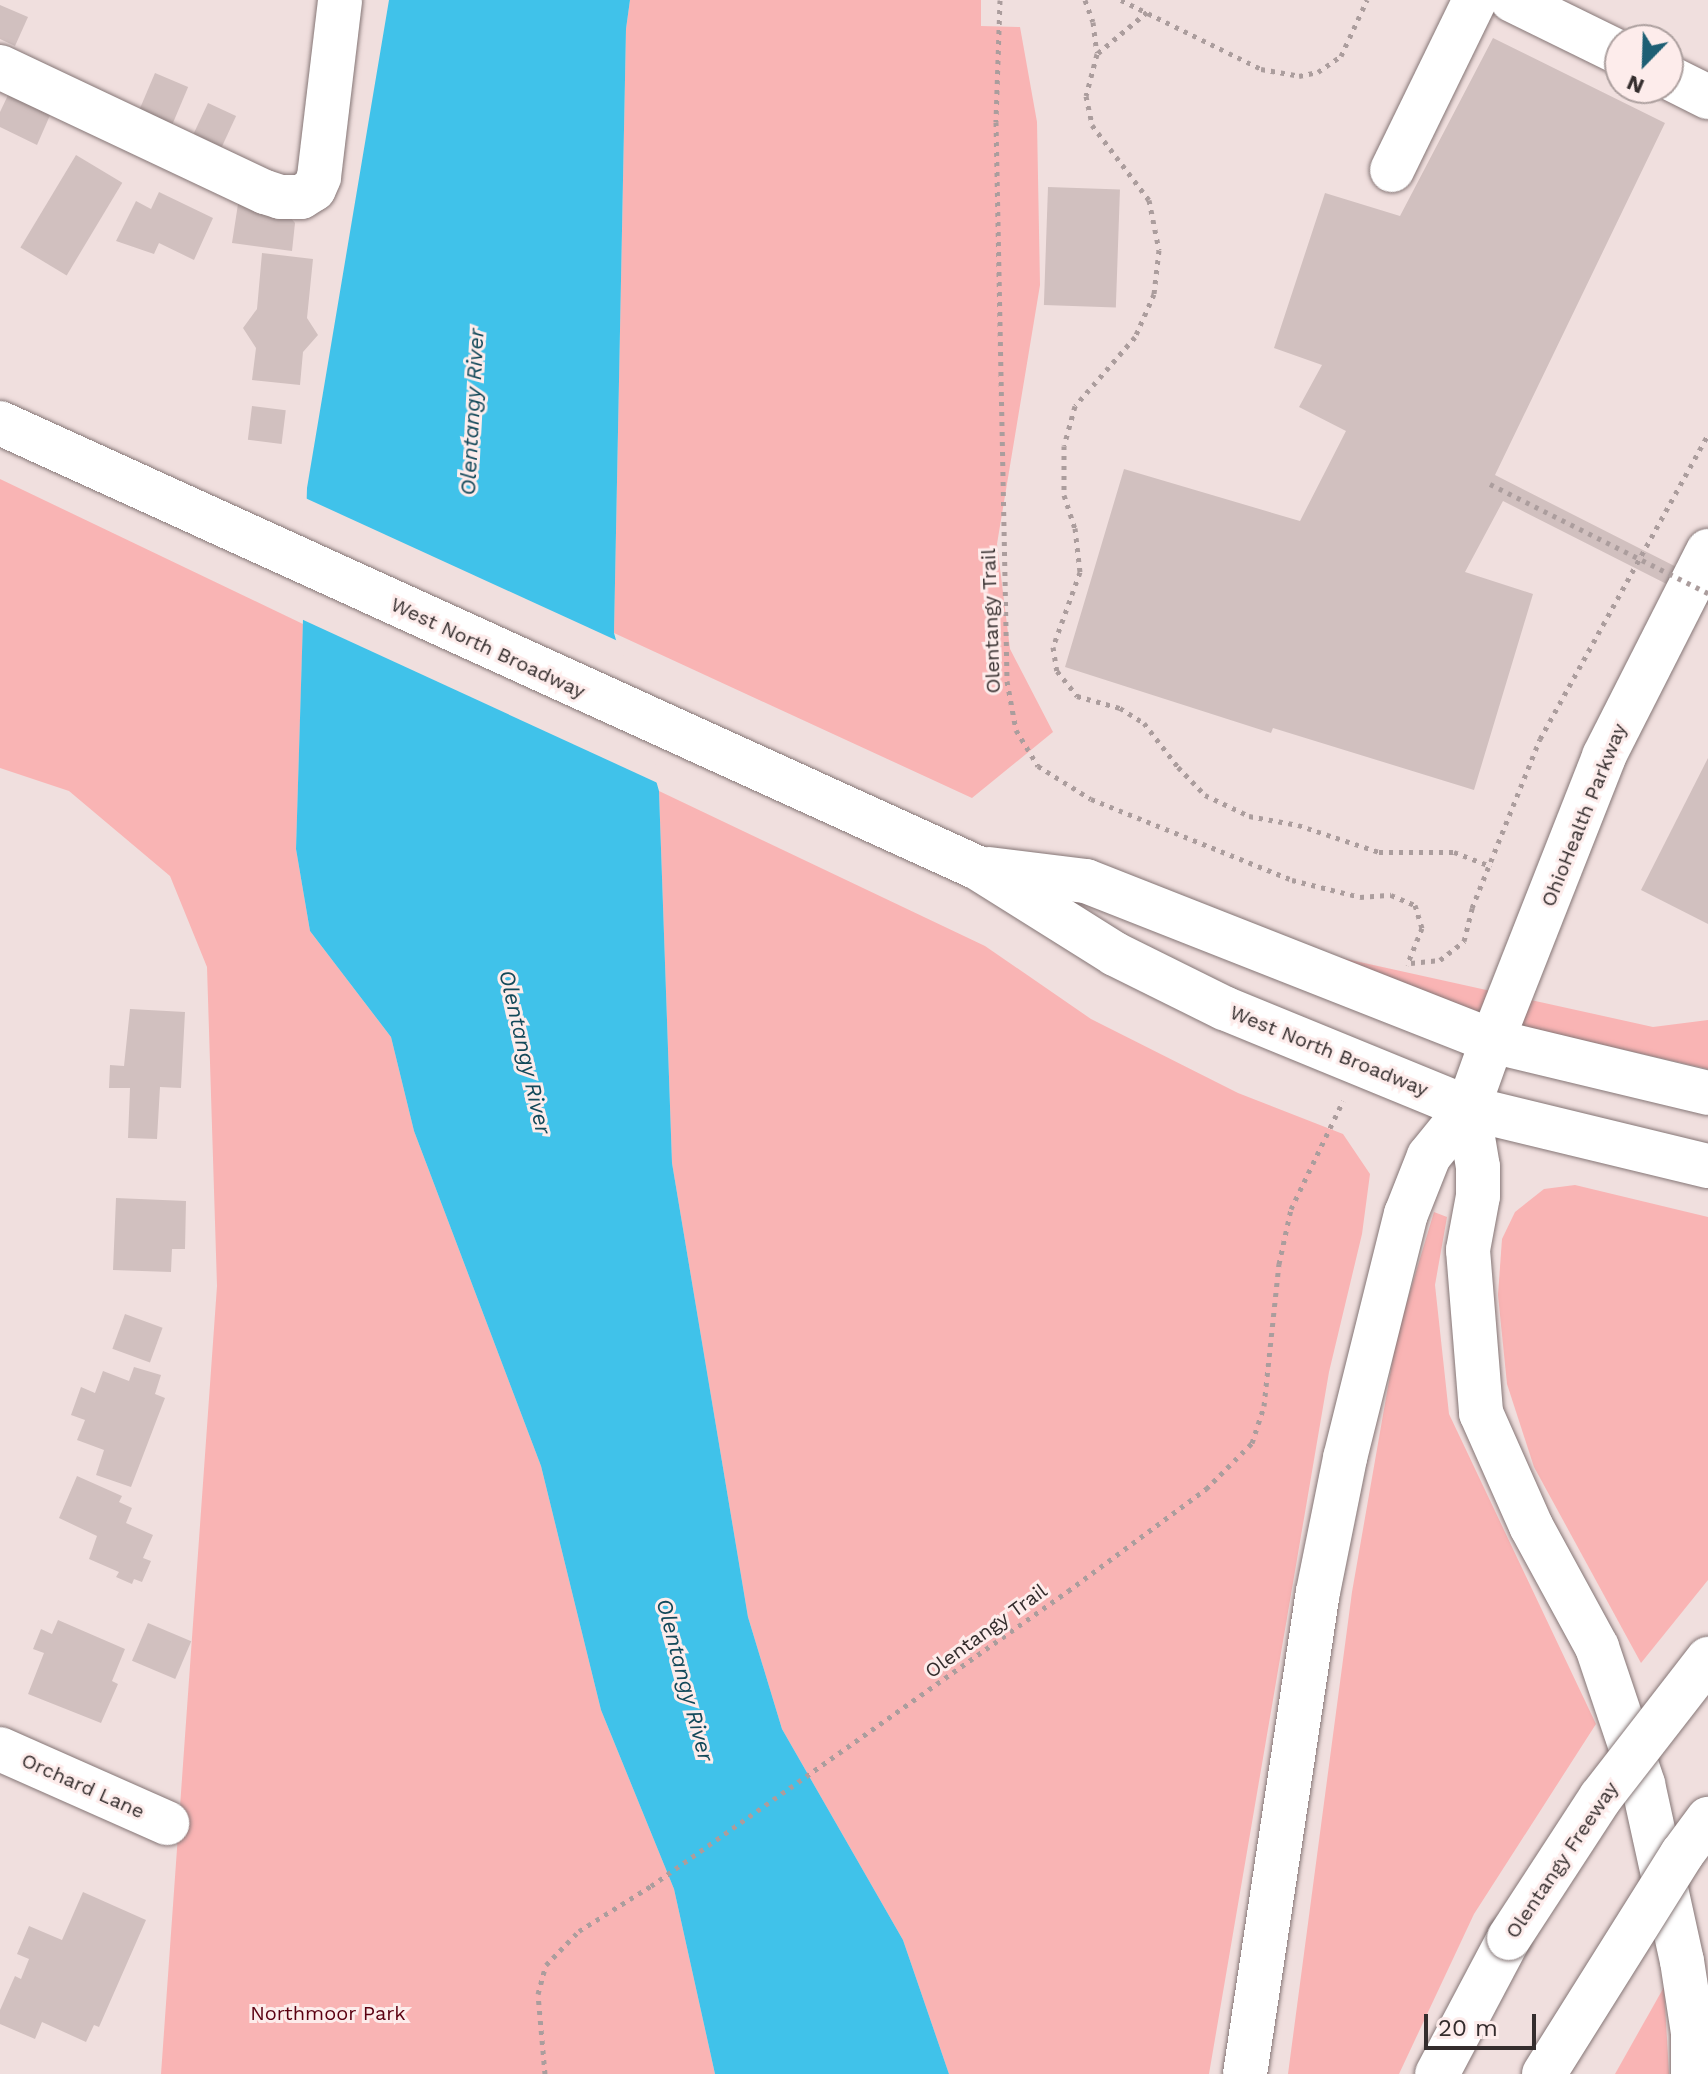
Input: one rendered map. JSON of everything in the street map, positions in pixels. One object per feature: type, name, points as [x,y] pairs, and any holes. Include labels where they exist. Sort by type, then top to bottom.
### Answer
[{"type":"main road","points":[[0,67],[265,192],[280,197],[301,197],[314,189],[319,177],[340,0]]},
{"type":"main road","points":[[1392,170],[1475,0]]},
{"type":"main road","points":[[1512,0],[1604,45]]},
{"type":"main road","points":[[1684,85],[1708,97]]},
{"type":"main road","name":"West North Broadway","points":[[0,423],[978,868],[1115,954],[1224,1008],[1468,1108],[1708,1166]]},
{"type":"main road","name":"OhioHealth Parkway","points":[[1468,1108],[1604,756],[1708,551]]},
{"type":"main road","name":"West North Broadway","points":[[978,868],[1086,881],[1492,1041],[1708,1093]]},
{"type":"main road","points":[[1245,2074],[1318,1592],[1345,1458],[1406,1214],[1429,1156],[1468,1108]]},
{"type":"main road","points":[[1468,1108],[1478,1167],[1478,1196],[1468,1250],[1481,1413],[1531,1526],[1597,1647],[1643,1784],[1682,1961],[1693,2033],[1693,2074]]},
{"type":"main road","name":"Olentangy Freeway","points":[[1437,2074],[1509,1938],[1601,1797],[1708,1659]]},
{"type":"main road","name":"Orchard Lane","points":[[0,1749],[167,1823]]},
{"type":"main road","points":[[1544,2074],[1682,1854],[1708,1819]]},
{"type":"path","name":"Olentangy Trail","points":[[1000,0],[996,122],[1007,681],[1016,730],[1038,766],[1091,799],[1292,880],[1360,897],[1391,895],[1415,905],[1422,928],[1408,963],[1440,960],[1464,941],[1472,908],[1491,866]]},
{"type":"path","points":[[1085,0],[1093,22],[1097,54],[1086,96],[1092,125],[1149,200],[1159,250],[1154,294],[1135,337],[1075,406],[1064,446],[1064,495],[1075,528],[1080,572],[1053,647],[1057,671],[1077,696],[1120,708],[1144,723],[1178,767],[1205,795],[1249,816],[1298,825],[1379,852],[1454,852],[1491,866],[1540,739],[1708,435]]},
{"type":"path","points":[[1121,0],[1261,69],[1299,76],[1318,72],[1341,56],[1367,0]]},
{"type":"path","points":[[1097,54],[1147,12]]},
{"type":"path","points":[[1490,484],[1708,593]]},
{"type":"path","name":"Olentangy Trail","points":[[545,2074],[538,1994],[546,1965],[579,1931],[651,1886],[914,1702],[1206,1489],[1252,1443],[1264,1406],[1279,1264],[1291,1209],[1334,1119]]},
{"type":"green space","points":[[630,0],[981,0],[981,26],[1020,27],[1037,122],[1040,285],[997,544],[1010,649],[1053,732],[972,798],[614,633],[626,29]]},
{"type":"green space","name":"Northmoor Park","points":[[0,479],[303,624],[296,849],[310,931],[391,1037],[414,1131],[541,1466],[601,1710],[674,1889],[715,2074],[161,2074],[217,1286],[207,967],[170,876],[69,791],[0,768]]},
{"type":"green space","points":[[659,791],[985,946],[1091,1019],[1238,1093],[1343,1134],[1370,1174],[1362,1234],[1329,1372],[1209,2074],[949,2074],[903,1940],[782,1729],[748,1617],[672,1163]]},
{"type":"green space","points":[[1319,953],[1653,1027],[1708,1020],[1708,1069],[1516,1025],[1317,964]]},
{"type":"green space","points":[[1575,1185],[1708,1217],[1708,1580],[1641,1663],[1534,1467],[1507,1384],[1498,1295],[1502,1239],[1515,1212],[1544,1189]]},
{"type":"green space","points":[[1434,1212],[1447,1217],[1435,1285],[1449,1414],[1596,1724],[1474,1914],[1399,2074],[1288,2074],[1352,1592],[1397,1335]]},
{"type":"green space","points":[[1664,1987],[1669,2074],[1615,2074]]},
{"type":"water","name":"Olentangy River","points":[[389,0],[630,0],[626,29],[614,633],[659,791],[672,1163],[748,1617],[782,1729],[903,1940],[949,2074],[715,2074],[674,1889],[601,1710],[541,1466],[414,1131],[391,1037],[310,931],[296,849],[307,488]]},
{"type":"pier","points":[[303,497],[620,642],[662,785],[299,618]]},
{"type":"building","points":[[0,5],[28,17],[15,46],[0,39]]},
{"type":"building","points":[[1493,38],[1604,93],[1604,104],[1627,104],[1665,123],[1495,475],[1708,583],[1708,605],[1503,501],[1465,572],[1533,594],[1474,790],[1273,728],[1271,733],[1065,667],[1124,469],[1300,521],[1346,431],[1299,407],[1322,365],[1274,348],[1325,193],[1400,216]]},
{"type":"building","points":[[155,73],[188,87],[173,124],[139,110]]},
{"type":"building","points":[[9,93],[51,113],[37,145],[0,127],[0,112]]},
{"type":"building","points":[[208,103],[236,116],[222,147],[194,134]]},
{"type":"building","points":[[76,155],[122,183],[67,275],[20,248]]},
{"type":"building","points":[[1048,187],[1120,190],[1116,307],[1044,305]]},
{"type":"building","points":[[159,192],[213,218],[194,260],[159,243],[154,254],[116,241],[136,201],[151,209]]},
{"type":"building","points":[[238,204],[285,211],[295,223],[292,251],[232,243]]},
{"type":"building","points":[[262,253],[313,259],[307,318],[318,335],[303,352],[300,385],[252,380],[256,348],[243,328],[257,309]]},
{"type":"building","points":[[252,406],[286,410],[282,444],[248,440]]},
{"type":"building","points":[[1708,758],[1708,924],[1641,890]]},
{"type":"building","points":[[130,1009],[185,1012],[181,1088],[160,1087],[157,1139],[128,1138],[130,1088],[109,1088],[110,1065],[124,1066]]},
{"type":"building","points":[[116,1198],[186,1201],[185,1249],[172,1249],[171,1272],[113,1270]]},
{"type":"building","points":[[125,1314],[163,1328],[150,1362],[112,1349]]},
{"type":"building","points":[[134,1367],[161,1375],[155,1394],[165,1398],[131,1487],[96,1475],[104,1450],[77,1440],[85,1420],[71,1415],[81,1387],[95,1393],[103,1371],[129,1381]]},
{"type":"building","points":[[77,1476],[122,1496],[119,1502],[132,1508],[126,1523],[153,1535],[143,1558],[151,1561],[142,1582],[134,1579],[132,1584],[116,1577],[119,1572],[89,1559],[97,1536],[59,1518]]},
{"type":"building","points":[[58,1620],[125,1649],[112,1681],[118,1684],[101,1723],[28,1694],[44,1653],[33,1649],[41,1629],[52,1634]]},
{"type":"building","points":[[148,1623],[191,1641],[175,1679],[132,1661]]},
{"type":"building","points":[[83,1892],[146,1920],[99,2027],[94,2025],[86,2042],[42,2022],[35,2039],[0,2024],[0,2010],[15,1976],[21,1979],[29,1959],[17,1954],[29,1926],[62,1940]]}]
